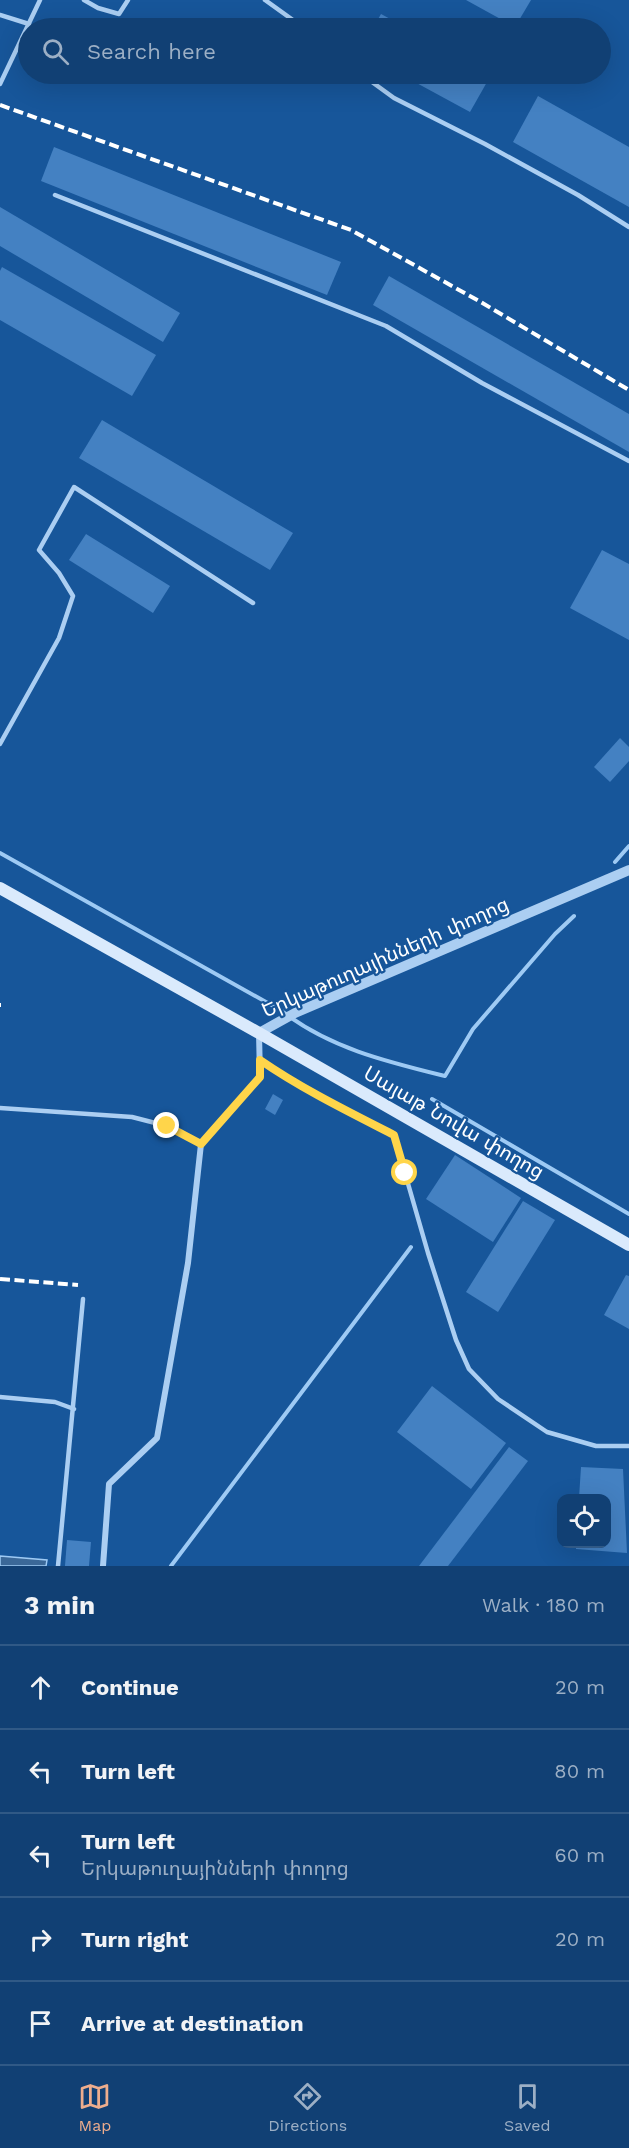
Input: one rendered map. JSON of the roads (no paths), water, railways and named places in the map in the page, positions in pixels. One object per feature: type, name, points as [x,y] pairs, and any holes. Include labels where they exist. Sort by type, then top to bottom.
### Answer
[{"type":"main road","name":"Սայաթ Նովա փողոց","points":[[0,888],[629,1245]]},
{"type":"street","name":"Երկաթուղայինների փողոց","points":[[201,1144],[260,1077],[259,1033],[295,1013],[629,870]]},
{"type":"street","points":[[103,1566],[109,1484],[157,1438],[188,1263],[201,1144]]},
{"type":"lane","points":[[32,18],[40,0]]},
{"type":"lane","points":[[84,0],[98,8],[119,14],[128,0]]},
{"type":"lane","points":[[265,0],[290,18]]},
{"type":"lane","points":[[0,15],[18,21]]},
{"type":"lane","points":[[0,84],[18,47]]},
{"type":"lane","points":[[375,84],[394,98],[578,195],[629,227]]},
{"type":"lane","points":[[55,195],[386,326],[482,383],[629,461]]},
{"type":"lane","points":[[0,744],[59,638],[73,596],[59,573],[39,550],[74,487],[253,603]]},
{"type":"lane","points":[[260,1060],[323,1098],[394,1135],[428,1253],[456,1340],[469,1369],[498,1399],[547,1432],[596,1446],[629,1446]]},
{"type":"lane","points":[[0,1108],[132,1117],[167,1126],[201,1144]]},
{"type":"lane","points":[[58,1566],[83,1299]]},
{"type":"lane","points":[[0,1397],[55,1402],[74,1409]]},
{"type":"water","points":[[0,1556],[47,1560],[46,1566],[0,1566]]},
{"type":"waterway","points":[[615,862],[629,846]]},
{"type":"waterway","points":[[0,853],[282,1011],[319,1035],[381,1059],[445,1076],[473,1029],[555,934],[574,916]]},
{"type":"waterway","points":[[432,1099],[629,1214]]},
{"type":"waterway","points":[[171,1566],[411,1247]]},
{"type":"railway","points":[[0,105],[351,230],[479,301],[629,390]]},
{"type":"railway","points":[[0,1279],[78,1285]]}]
